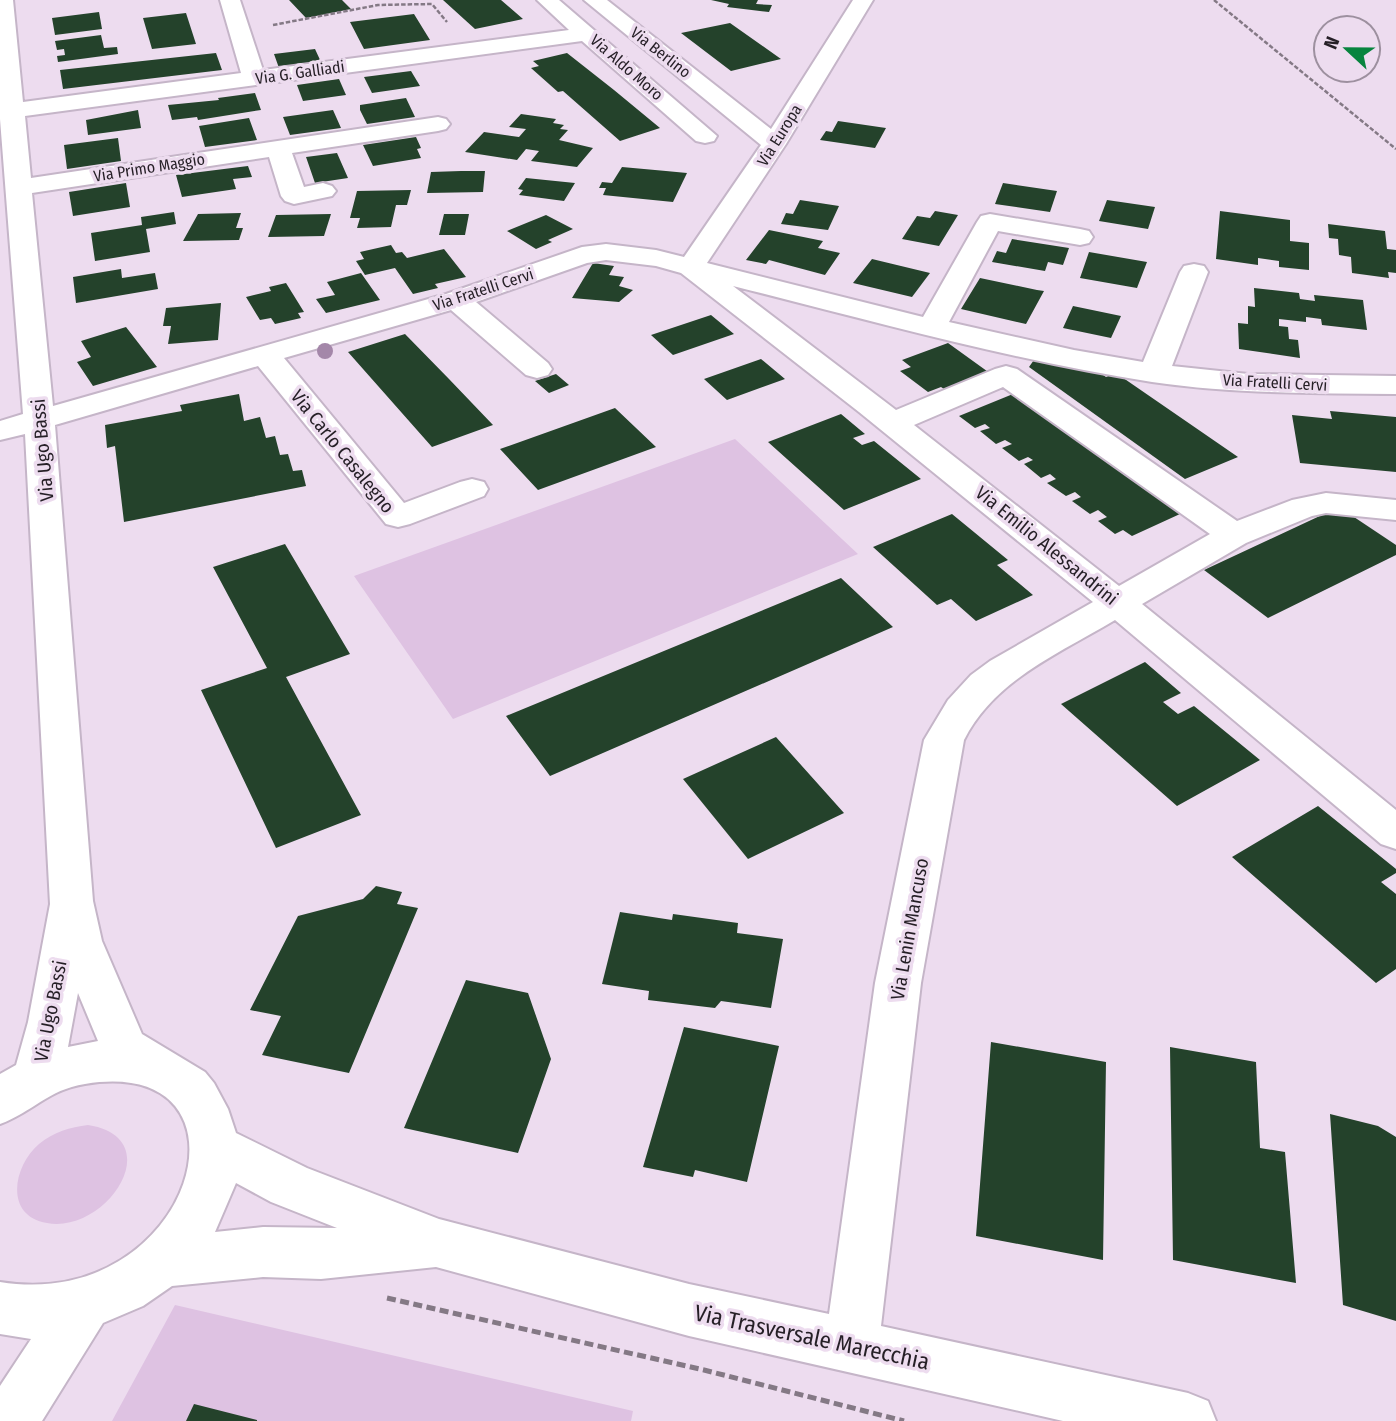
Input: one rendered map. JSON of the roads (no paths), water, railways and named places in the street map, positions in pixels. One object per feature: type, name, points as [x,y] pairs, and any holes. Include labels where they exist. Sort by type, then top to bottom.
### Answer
[{"type":"street","name":"Via Ugo Bassi","points":[[3,0],[6,111],[19,187],[47,510],[71,901],[80,941],[124,1048],[188,1085],[208,1113],[217,1148]]},
{"type":"street","points":[[230,0],[254,78]]},
{"type":"street","name":"Via Aldo Moro","points":[[547,0],[705,136]]},
{"type":"street","name":"Via Berlino","points":[[594,0],[729,105],[774,145]]},
{"type":"street","name":"Via Europa","points":[[691,267],[774,145],[863,0]]},
{"type":"street","name":"Via G. Galliadi","points":[[6,111],[589,34]]},
{"type":"street","name":"Via Berlino","points":[[729,105],[792,114]]},
{"type":"street","name":"Via Primo Maggio","points":[[19,187],[438,124]]},
{"type":"street","points":[[278,148],[294,196],[323,191]]},
{"type":"street","points":[[932,327],[990,222],[1080,237]]},
{"type":"street","name":"Via Fratelli Cervi","points":[[0,431],[39,422],[456,299],[582,255],[627,253],[932,327],[1074,359],[1154,373],[1248,383],[1396,385]]},
{"type":"street","name":"Via Emilio Alessandrini","points":[[691,267],[894,422],[1117,601],[1396,833]]},
{"type":"street","points":[[1154,373],[1194,272]]},
{"type":"street","points":[[456,299],[537,369]]},
{"type":"street","name":"Via Carlo Casalegno","points":[[265,355],[398,517],[472,489]]},
{"type":"street","points":[[894,422],[1006,375],[1234,535]]},
{"type":"street","name":"Via Lenin Mancuso","points":[[852,1345],[898,983],[944,740],[957,714],[981,684],[1117,601],[1234,535],[1304,506],[1326,503],[1396,510]]},
{"type":"street","name":"Via Ugo Bassi","points":[[10,1096],[51,1022],[71,901]]},
{"type":"street","points":[[10,1096],[78,1064],[119,1060],[156,1067]]},
{"type":"street","points":[[0,1308],[40,1313],[85,1304],[125,1287],[160,1262],[192,1226],[211,1186],[217,1148]]},
{"type":"street","name":"Via Trasversale Marecchia","points":[[217,1148],[289,1185],[439,1244],[689,1310],[1188,1421]]},
{"type":"street","name":"Via Trasversale Marecchia","points":[[160,1262],[263,1252],[321,1254],[439,1244]]},
{"type":"street","points":[[10,1421],[85,1304]]}]
